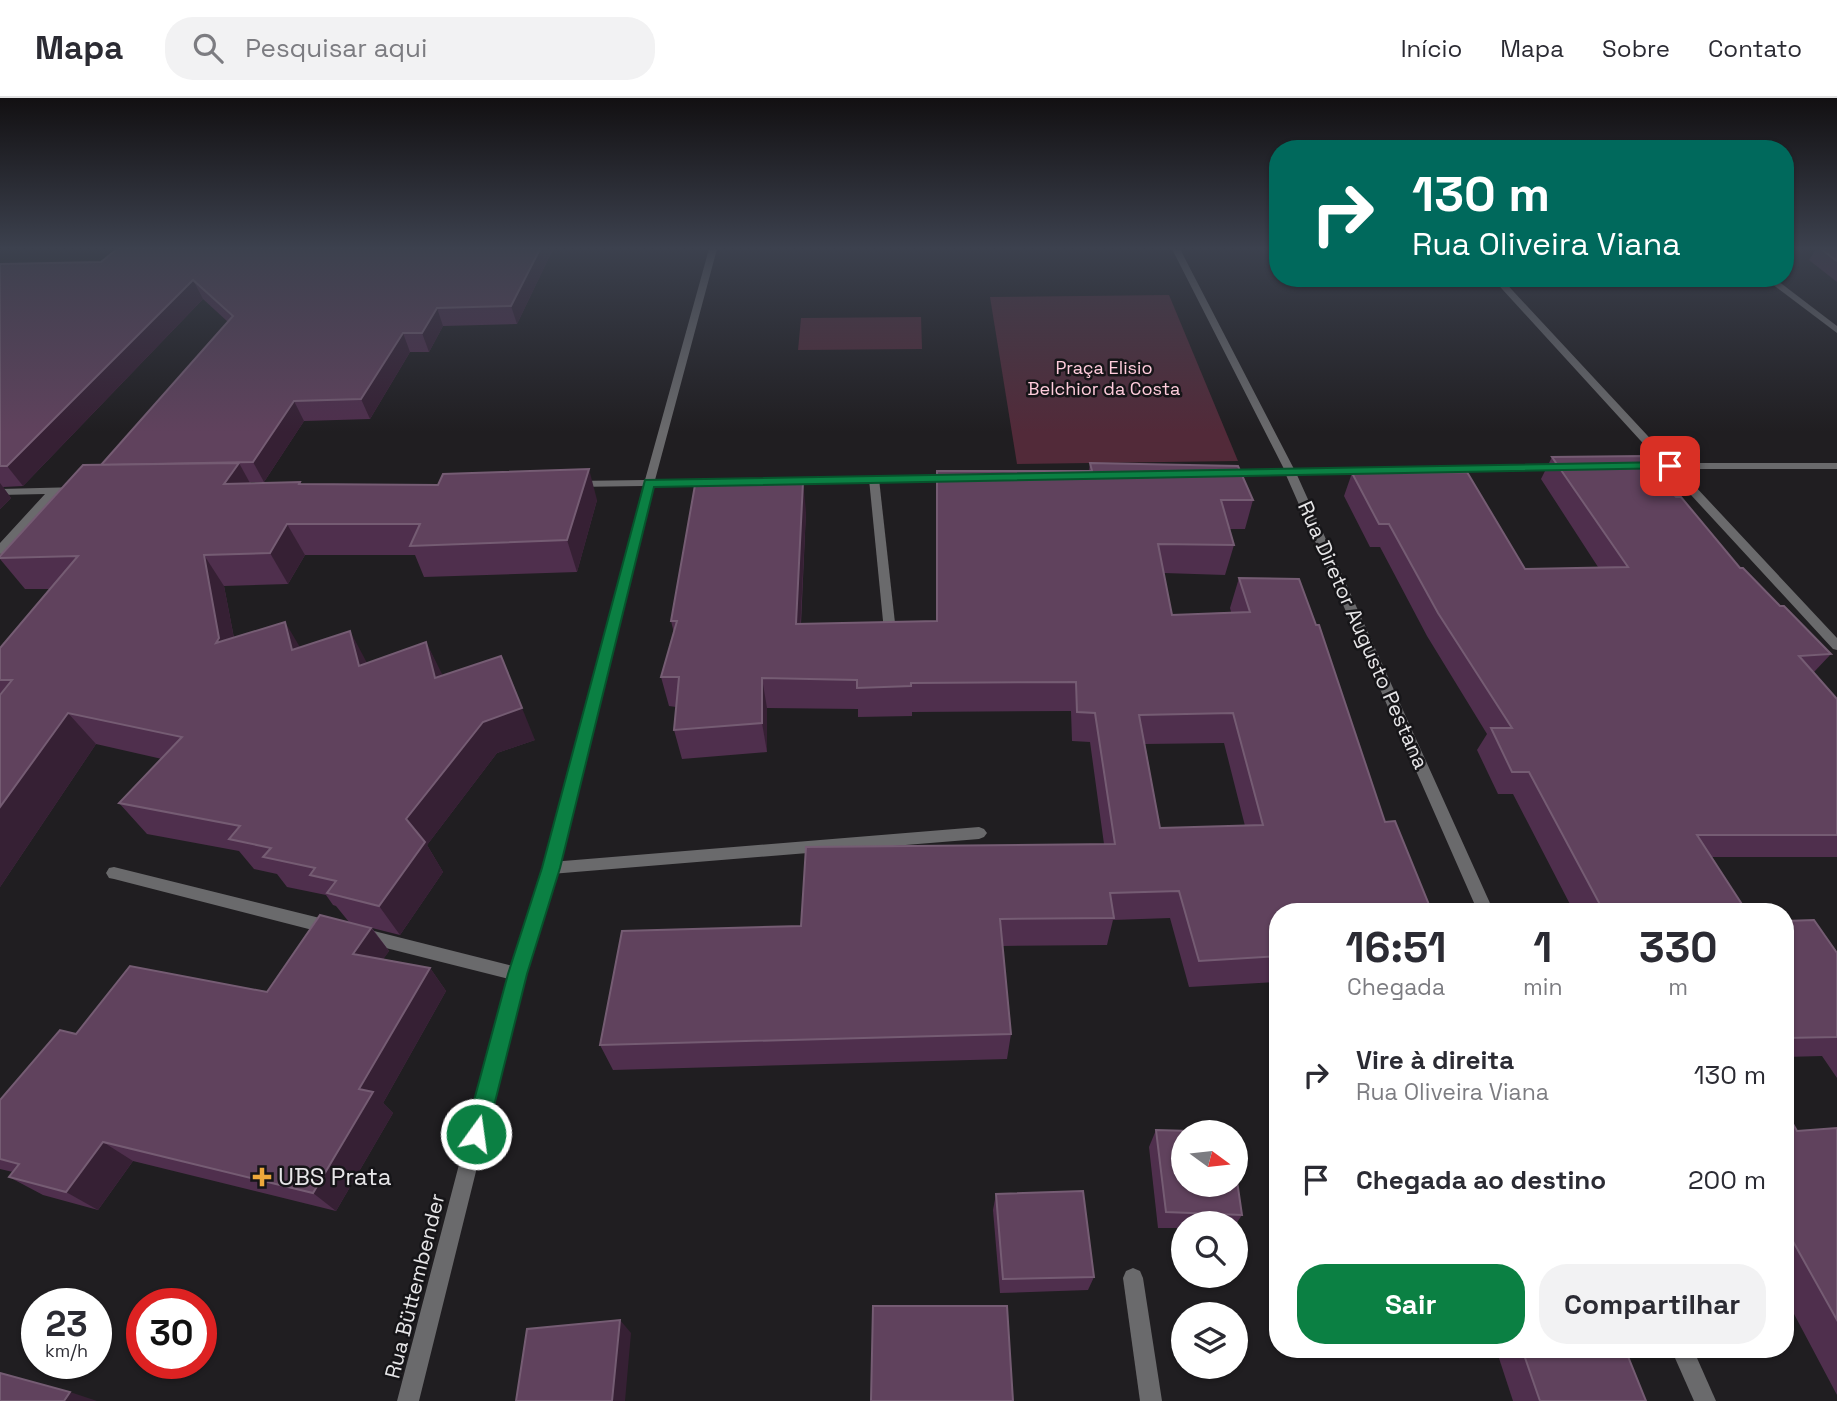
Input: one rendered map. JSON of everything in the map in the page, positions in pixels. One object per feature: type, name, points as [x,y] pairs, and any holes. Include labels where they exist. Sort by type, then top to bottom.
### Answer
[{"type":"street","name":"Rua Büttembender","points":[[408,1401],[517,974],[551,868],[649,483],[696,310]]},
{"type":"street","name":"Rua Diretor Augusto Pestana","points":[[1207,310],[1290,471],[1482,903]]},
{"type":"street","points":[[1525,310],[1837,646]]},
{"type":"street","points":[[1810,310],[1837,330]]},
{"type":"street","points":[[1629,466],[1837,466]]},
{"type":"street","points":[[1203,473],[1575,467]]},
{"type":"street","points":[[565,484],[970,477]]},
{"type":"street","points":[[874,479],[891,643]]},
{"type":"street","points":[[0,550],[55,490]]},
{"type":"street","points":[[0,492],[95,490]]},
{"type":"street","points":[[551,868],[979,832]]},
{"type":"street","points":[[114,873],[517,974]]},
{"type":"street","points":[[1133,1278],[1151,1401]]},
{"type":"street","points":[[1686,1358],[1705,1401]]},
{"type":"green space","name":"Praça Elisio Belchior da Costa","points":[[992,310],[1175,310],[1238,461],[1017,464]]},
{"type":"green space","points":[[921,317],[922,349],[798,350],[801,318]]},
{"type":"building","points":[[0,310],[163,310],[7,466],[0,466]]},
{"type":"building","points":[[226,310],[436,310],[422,333],[403,333],[361,399],[294,401],[253,462],[101,465],[233,316]]},
{"type":"building","points":[[1644,456],[1676,497],[1681,497],[1740,568],[1780,606],[1784,606],[1831,654],[1799,656],[1837,699],[1837,835],[1697,835],[1741,903],[1599,903],[1529,772],[1512,772],[1491,728],[1512,728],[1438,613],[1389,524],[1379,524],[1352,473],[1467,472],[1525,569],[1628,567],[1552,457]]},
{"type":"building","points":[[239,463],[224,484],[300,482],[299,484],[438,485],[443,474],[589,469],[567,540],[410,546],[420,524],[287,524],[270,553],[204,555],[219,638],[216,643],[285,622],[292,650],[350,631],[359,666],[426,642],[435,678],[501,656],[522,708],[483,722],[406,819],[425,842],[379,906],[327,893],[336,881],[310,875],[315,868],[263,857],[271,848],[229,839],[240,826],[119,803],[182,737],[68,713],[0,807],[0,695],[12,680],[0,680],[0,648],[78,556],[0,556],[83,465]]},
{"type":"building","points":[[1090,463],[1238,466],[1253,500],[1221,500],[1234,545],[1158,544],[1172,615],[1250,612],[1239,578],[1299,579],[1316,625],[1319,625],[1385,822],[1395,821],[1428,903],[1269,903],[1269,957],[1199,961],[1179,891],[1110,893],[1114,918],[1000,919],[1011,1034],[600,1045],[622,931],[801,926],[806,847],[1115,844],[1095,713],[1077,712],[1076,682],[911,683],[911,686],[857,688],[857,680],[762,678],[762,723],[674,730],[679,677],[661,677],[677,621],[671,621],[695,485],[803,482],[796,624],[937,621],[937,471],[1092,471]],"holes":[[[1233,713],[1263,825],[1160,828],[1139,715]]]},
{"type":"building","points":[[320,915],[371,928],[353,954],[430,968],[359,1089],[373,1092],[313,1193],[103,1142],[66,1192],[9,1177],[19,1164],[0,1159],[0,1100],[60,1030],[76,1034],[130,966],[267,992]]},
{"type":"building","points":[[1814,920],[1837,953],[1837,1037],[1794,1038],[1794,921]]},
{"type":"building","points":[[1794,1126],[1797,1131],[1837,1128],[1837,1320],[1794,1243]]},
{"type":"building","points":[[1156,1130],[1171,1130],[1171,1197],[1239,1197],[1241,1211],[1166,1212]]},
{"type":"building","points":[[1083,1191],[1094,1277],[1003,1279],[996,1194]]},
{"type":"building","points":[[873,1306],[1007,1306],[1013,1401],[871,1401]]},
{"type":"building","points":[[620,1320],[612,1401],[516,1401],[527,1329]]},
{"type":"building","points":[[1525,1358],[1629,1358],[1646,1401],[1540,1401]]},
{"type":"building","points":[[0,1373],[70,1392],[64,1401],[0,1401]]},
{"type":"place","name":"UBS Prata","points":[[262,1177]]},
{"type":"route","points":[[476,1134],[517,974],[551,868],[649,483],[1670,466]]}]
